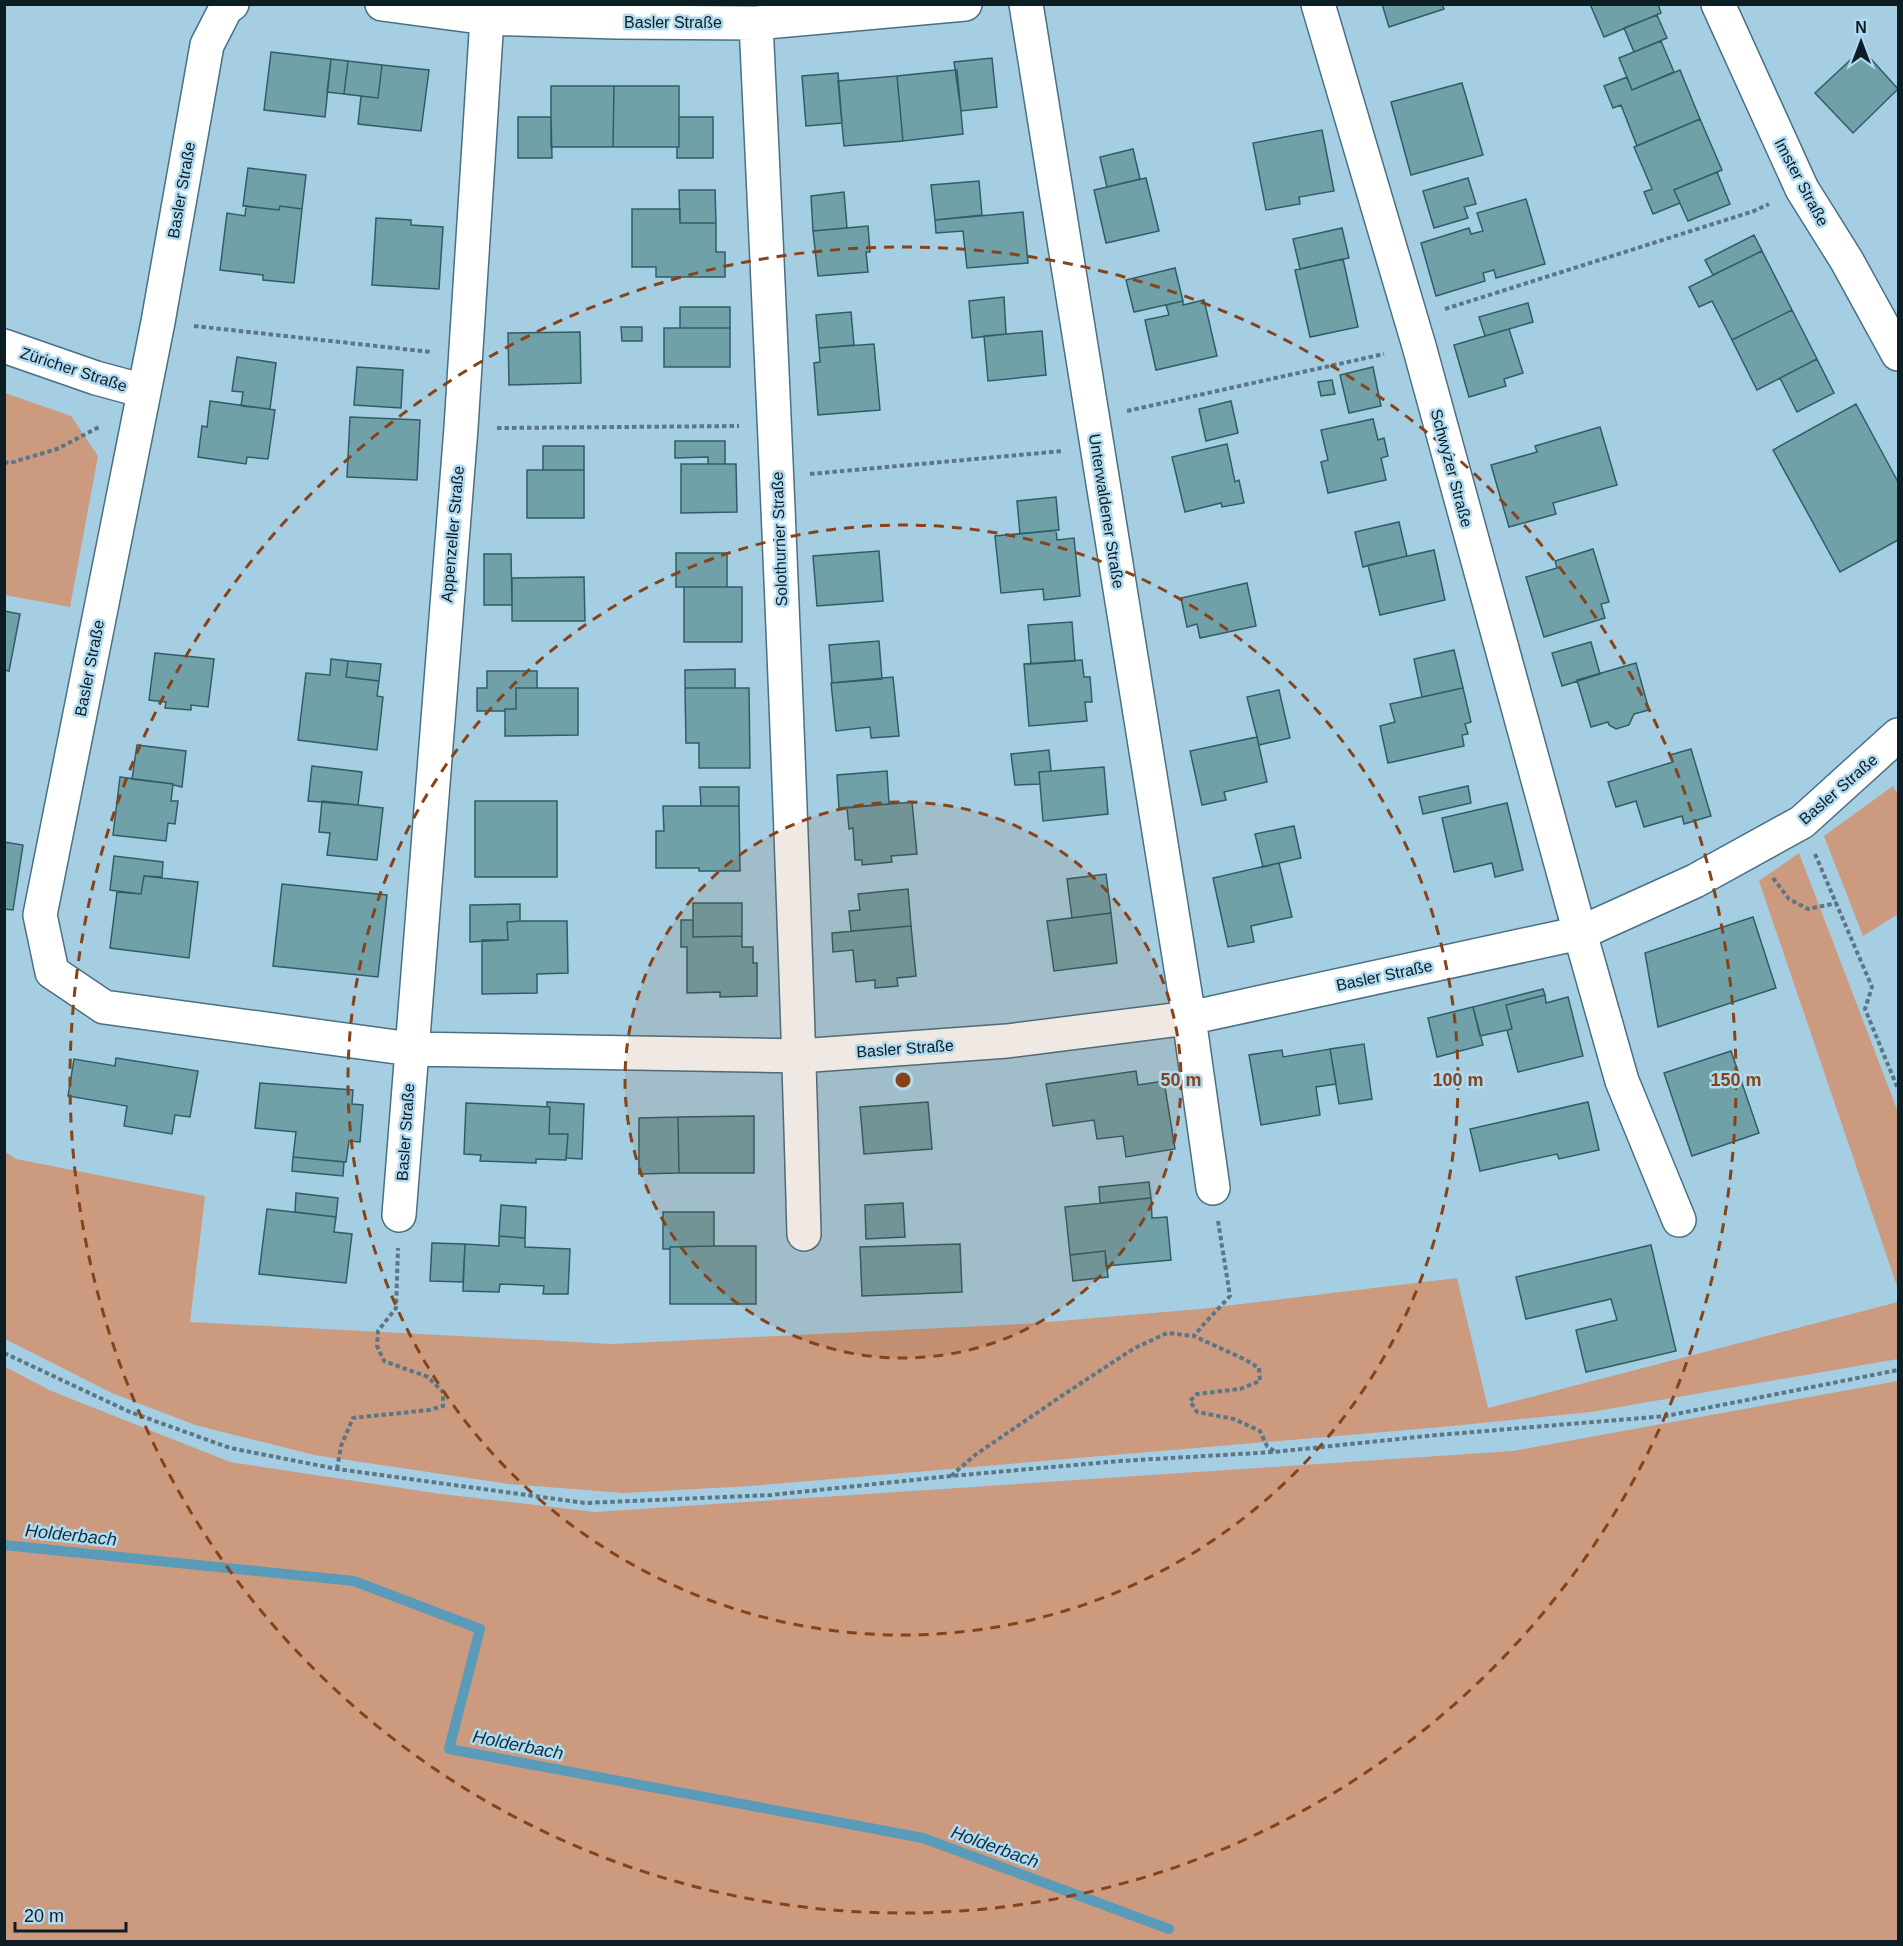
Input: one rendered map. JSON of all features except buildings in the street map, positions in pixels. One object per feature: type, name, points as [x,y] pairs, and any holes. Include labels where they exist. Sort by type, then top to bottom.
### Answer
[{"type":"street","name":"Basler Straße","points":[[232,4],[226,8],[207,45],[158,322],[40,915],[52,972],[104,1006],[411,1049],[799,1056],[1007,1041],[1189,1018],[1580,933],[1695,881],[1802,822],[1899,735]]},
{"type":"street","name":"Basler Straße","points":[[382,4],[487,18],[756,23],[965,4]]},
{"type":"street","name":"Unterwaldener Straße","points":[[1026,4],[1189,1018]]},
{"type":"street","name":"Schwyzer Straße","points":[[1318,4],[1414,333],[1580,933]]},
{"type":"street","name":"Imster Straße","points":[[1718,4],[1802,189],[1847,261],[1899,354]]},
{"type":"street","name":"Appenzeller Straße","points":[[411,1049],[460,428],[487,18]]},
{"type":"street","name":"Solothurner Straße","points":[[756,23],[775,425],[799,1056]]},
{"type":"street","name":"Züricher Straße","points":[[4,346],[96,378],[144,391]]},
{"type":"street","points":[[1580,933],[1622,1081],[1679,1220]]},
{"type":"street","points":[[1189,1018],[1214,1188]]},
{"type":"street","name":"Basler Straße","points":[[399,1215],[411,1049]]},
{"type":"street","points":[[799,1056],[804,1234]]},
{"type":"path","points":[[777,477],[1094,434],[1414,333],[1754,211],[1802,189]]},
{"type":"path","points":[[158,322],[464,356]]},
{"type":"path","points":[[4,462],[10,463],[57,449],[97,430],[144,391]]},
{"type":"path","points":[[460,428],[775,425]]},
{"type":"path","points":[[1802,822],[1872,987],[1865,1009],[1899,1089]]},
{"type":"path","points":[[1756,847],[1773,880],[1789,899],[1808,909],[1837,903]]},
{"type":"path","points":[[1194,1336],[1230,1296],[1214,1188]]},
{"type":"path","points":[[337,1469],[341,1446],[353,1418],[429,1410],[443,1406],[443,1392],[428,1377],[384,1361],[377,1346],[378,1331],[396,1308],[399,1215]]},
{"type":"path","points":[[951,1476],[984,1449],[1133,1349],[1167,1333],[1194,1336],[1259,1368],[1260,1381],[1240,1389],[1197,1394],[1190,1401],[1197,1412],[1234,1419],[1260,1431],[1267,1446],[1274,1452]]},
{"type":"path","points":[[4,1353],[130,1412],[230,1448],[337,1469],[585,1503],[771,1495],[1120,1461],[1274,1452],[1437,1435],[1666,1416],[1899,1370]]},
{"type":"shaded area","points":[[5,393],[71,416],[98,456],[70,607],[5,595]]},
{"type":"shaded area","points":[[1893,786],[1898,795],[1898,914],[1863,936],[1824,836]]},
{"type":"shaded area","points":[[1799,853],[1898,1112],[1898,1289],[1759,881]]},
{"type":"shaded area","points":[[4,1151],[16,1159],[205,1196],[190,1322],[612,1344],[1024,1324],[1200,1309],[1457,1278],[1488,1408],[1898,1302],[1898,1359],[1591,1412],[1442,1427],[751,1486],[623,1493],[509,1484],[314,1455],[195,1425],[112,1393],[5,1339]]},
{"type":"shaded area","points":[[4,1366],[49,1390],[230,1462],[441,1494],[595,1512],[1513,1451],[1898,1381],[1898,1941],[5,1941]]},
{"type":"waterway","name":"Holderbach","points":[[4,1545],[354,1581],[480,1629],[449,1749],[923,1838],[1169,1929]]}]
